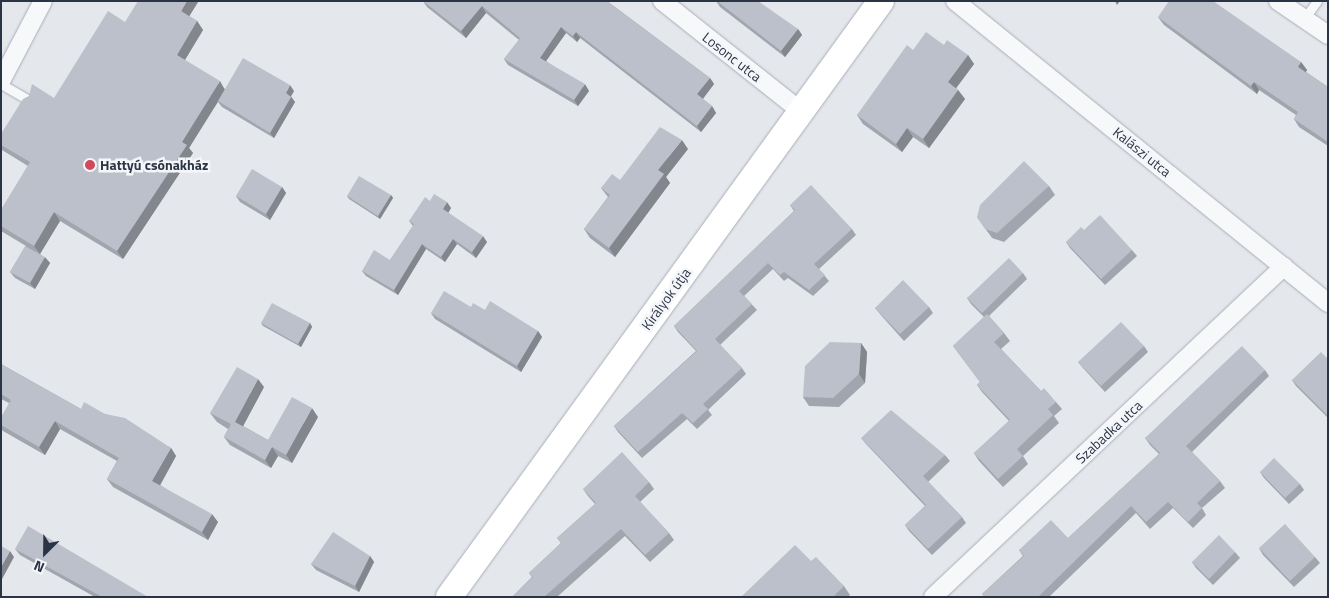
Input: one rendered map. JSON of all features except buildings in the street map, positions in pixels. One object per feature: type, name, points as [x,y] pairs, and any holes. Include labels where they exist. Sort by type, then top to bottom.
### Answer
[{"type":"street","points":[[1,82],[43,1]]},
{"type":"street","name":"Losonc utca","points":[[662,1],[802,112]]},
{"type":"street","name":"Királyok útja","points":[[449,597],[882,1]]},
{"type":"street","name":"Kalászi utca","points":[[956,1],[1328,303]]},
{"type":"street","points":[[1278,1],[1328,36]]},
{"type":"street","name":"Szabadka utca","points":[[933,597],[1284,266]]},
{"type":"lane","points":[[1304,19],[1317,1]]},
{"type":"lane","points":[[1,82],[30,102]]},
{"type":"place","name":"Hattyú csónakház","points":[[90,165]]}]
